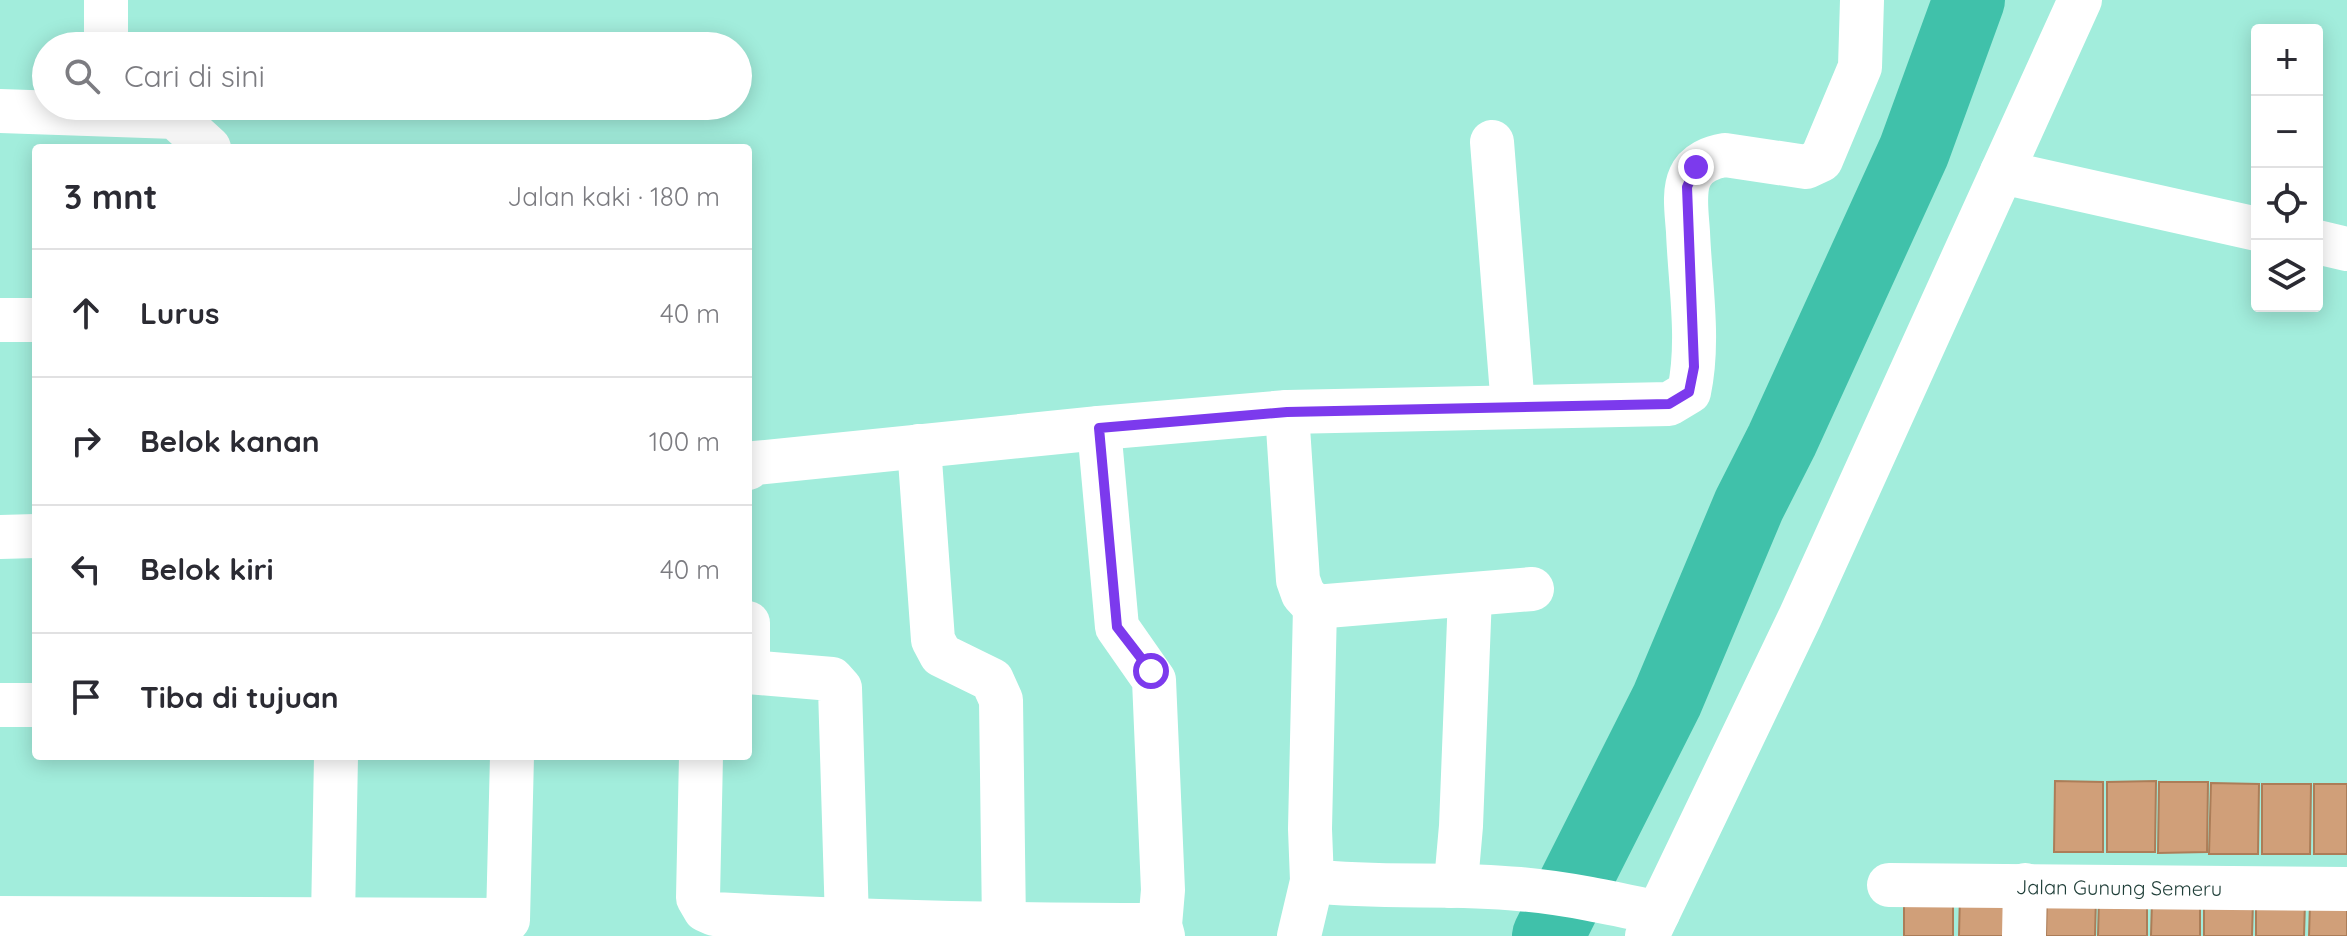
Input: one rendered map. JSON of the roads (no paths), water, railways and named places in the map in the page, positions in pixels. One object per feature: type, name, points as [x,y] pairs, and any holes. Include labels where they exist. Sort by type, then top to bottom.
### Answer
[{"type":"street","points":[[106,0],[106,32]]},
{"type":"street","points":[[752,465],[1099,428],[1287,412],[1669,404],[1689,392],[1694,367],[1687,217],[1690,176],[1696,167],[1713,157],[1725,155],[1806,167],[1821,160],[1860,67],[1862,0]]},
{"type":"street","points":[[1312,881],[1353,886],[1519,889],[1585,898],[1652,925],[1800,617],[2080,0]]},
{"type":"street","points":[[0,111],[32,111]]},
{"type":"street","points":[[178,120],[205,144]]},
{"type":"street","points":[[1492,142],[1513,407]]},
{"type":"street","points":[[2002,172],[2251,228]]},
{"type":"street","points":[[2323,243],[2347,249]]},
{"type":"street","points":[[0,320],[32,320]]},
{"type":"street","points":[[1287,412],[1298,580],[1303,594],[1315,607],[1310,829],[1312,881],[1299,936]]},
{"type":"street","points":[[701,760],[698,898],[705,910],[714,914],[1161,930],[1163,890],[1154,680],[1117,627],[1099,428]]},
{"type":"street","points":[[919,446],[933,640],[941,655],[992,680],[1001,700],[1004,925]]},
{"type":"street","points":[[0,537],[32,536]]},
{"type":"street","points":[[1315,607],[1532,589]]},
{"type":"street","points":[[1451,886],[1457,871],[1461,826],[1470,595]]},
{"type":"street","points":[[752,670],[832,679],[840,688],[847,921]]},
{"type":"street","points":[[0,705],[32,705]]},
{"type":"street","points":[[333,919],[336,760]]},
{"type":"street","points":[[0,918],[53,927],[333,919],[508,928],[512,760]]},
{"type":"street","name":"Jalan Gunung Semeru","points":[[1889,885],[2347,889]]},
{"type":"street","points":[[2024,936],[2025,885]]},
{"type":"waterway","points":[[1548,936],[1667,700],[1749,505],[1782,440],[1914,151],[1969,0]]}]
